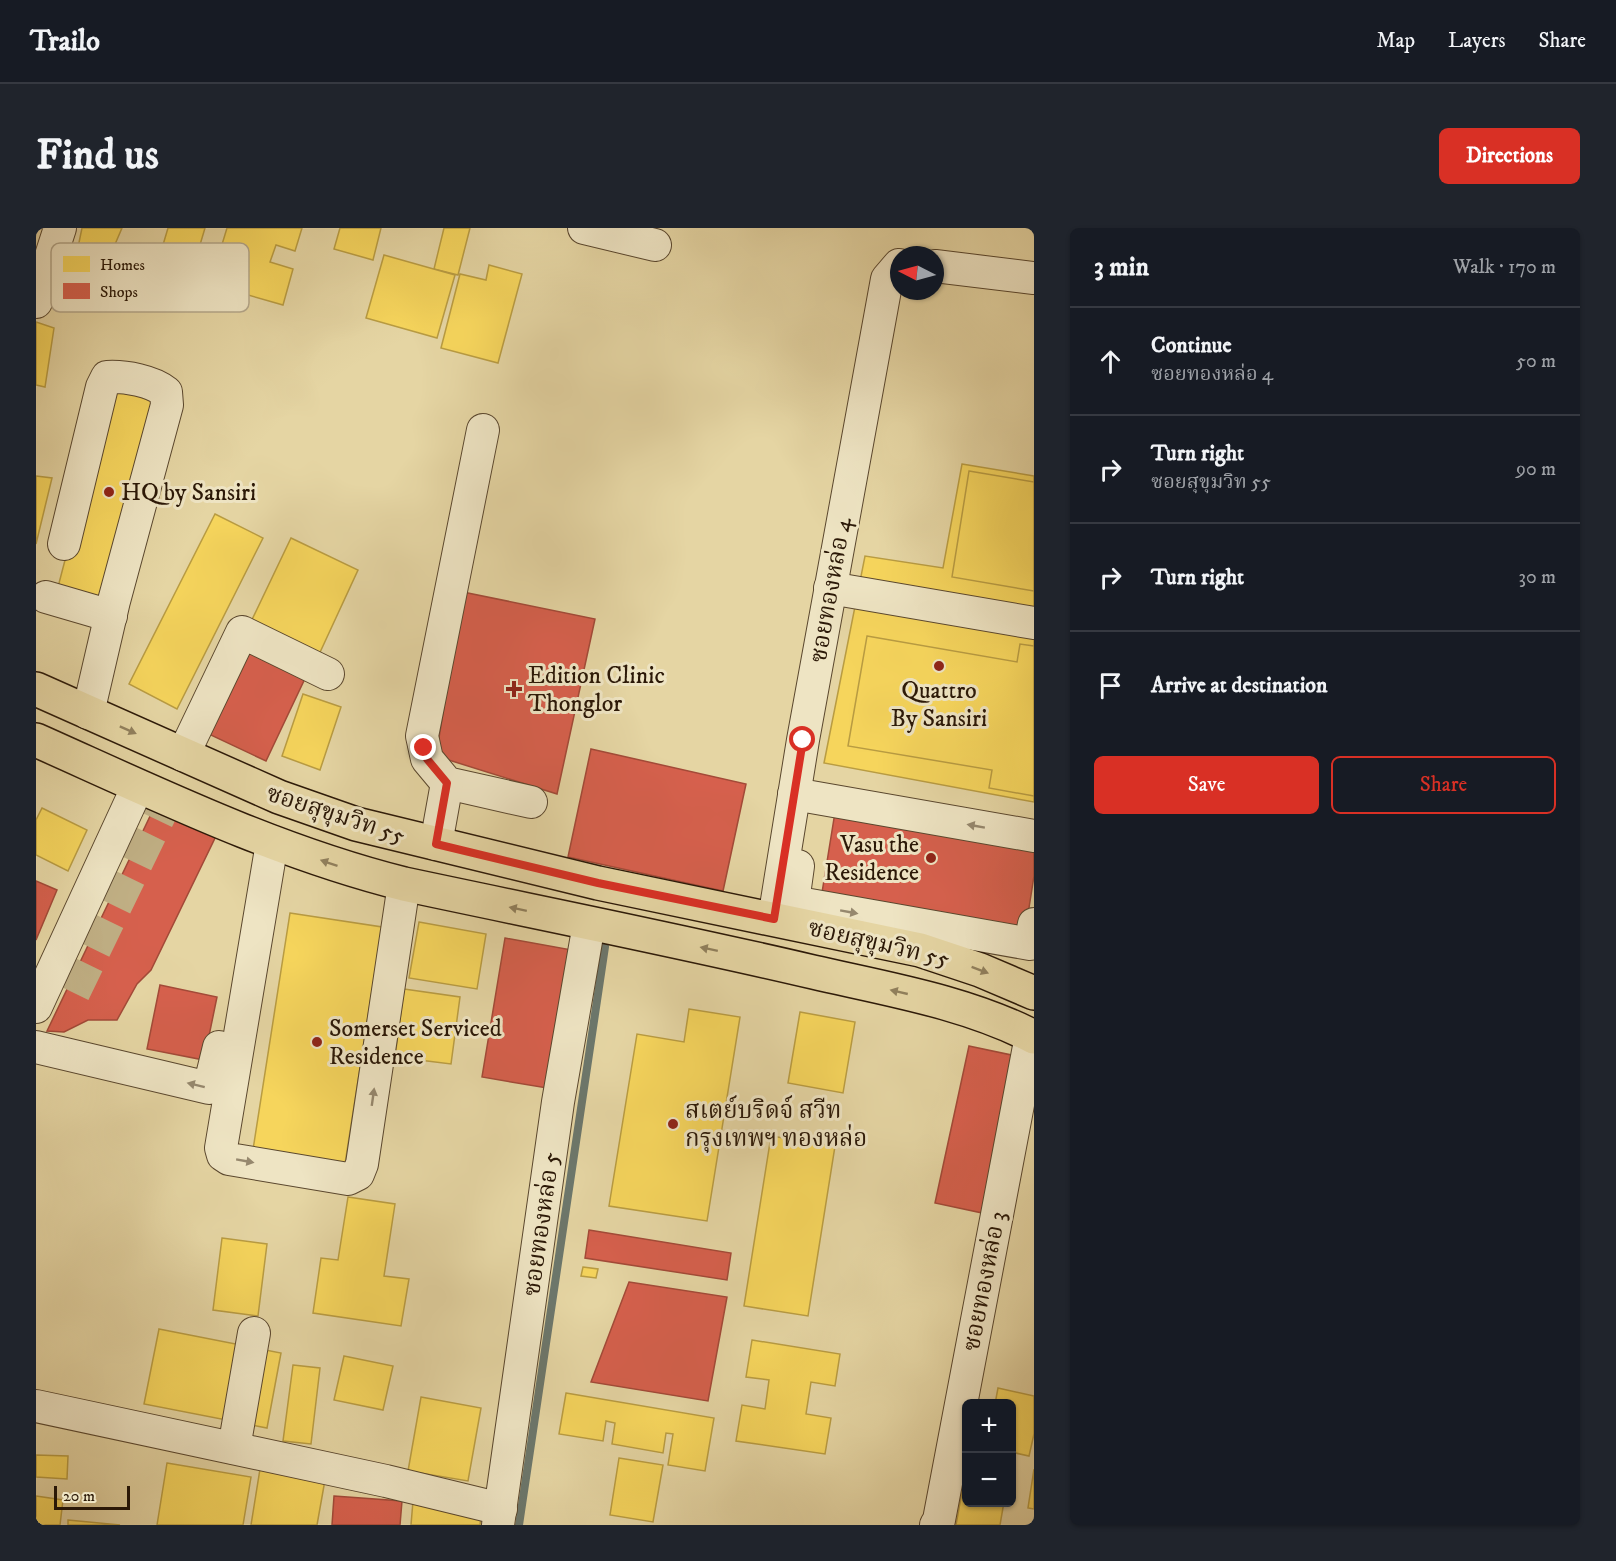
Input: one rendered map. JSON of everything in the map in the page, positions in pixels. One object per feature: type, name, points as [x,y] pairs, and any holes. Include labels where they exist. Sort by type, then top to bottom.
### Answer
[{"type":"main road","name":"ซอยสุขุมวิท 55","points":[[36,689],[301,805],[356,824],[598,883],[774,919],[816,917],[886,931],[920,950],[980,970],[1034,993]]},
{"type":"main road","name":"ซอยสุขุมวิท 55","points":[[36,740],[138,786],[165,806],[356,872],[925,998],[1033,1032]]},
{"type":"main road","points":[[589,924],[598,883]]},
{"type":"main road","points":[[766,961],[774,919]]},
{"type":"street","points":[[55,243],[60,228]]},
{"type":"street","points":[[584,228],[655,246]]},
{"type":"street","points":[[36,302],[51,256]]},
{"type":"street","points":[[944,267],[1034,278]]},
{"type":"street","name":"ซอยทองหล่อ 4","points":[[774,919],[802,796],[830,588],[887,279],[890,276]]},
{"type":"street","points":[[63,544],[102,387],[107,377],[118,376],[158,386],[166,392],[166,405],[88,713]]},
{"type":"street","points":[[483,430],[422,736],[427,759],[447,783],[531,802]]},
{"type":"street","points":[[830,588],[1034,623]]},
{"type":"street","points":[[46,597],[111,616]]},
{"type":"street","points":[[183,755],[242,632],[328,674]]},
{"type":"street","points":[[436,844],[447,783]]},
{"type":"street","points":[[36,1007],[138,786]]},
{"type":"street","points":[[816,917],[793,902],[802,796],[1034,836]]},
{"type":"street","points":[[266,841],[221,1148],[223,1155],[229,1159],[348,1179],[358,1174],[363,1164],[404,884]]},
{"type":"street","points":[[41,1048],[209,1089],[266,841]]},
{"type":"street","name":"ซอยทองหล่อ 5","points":[[500,1517],[558,1102],[589,924]]},
{"type":"street","points":[[886,931],[1030,944],[1034,924]]},
{"type":"street","name":"ซอยทองหล่อ 3","points":[[936,1525],[939,1520],[1033,1032]]},
{"type":"street","points":[[234,1448],[254,1333]]},
{"type":"street","points":[[36,1406],[386,1481],[500,1517]]},
{"type":"building: Homes","points":[[82,228],[122,228],[116,243],[79,243]]},
{"type":"building: Homes","points":[[168,228],[205,228],[201,243],[164,243]]},
{"type":"building: Homes","points":[[227,228],[302,228],[295,251],[276,245],[270,262],[293,269],[283,305],[249,295],[249,243],[222,243]]},
{"type":"building: Homes","points":[[340,228],[381,228],[373,260],[334,249]]},
{"type":"building: Homes","points":[[444,228],[470,228],[458,275],[434,269]]},
{"type":"building: Homes","points":[[384,255],[455,275],[437,338],[366,318]]},
{"type":"building: Homes","points":[[489,265],[522,274],[498,363],[441,348],[460,274],[486,280]]},
{"type":"building: Homes","points":[[36,322],[54,328],[45,387],[36,385]]},
{"type":"building: Homes","name":"HQ by Sansiri","points":[[111,384],[161,397],[107,600],[58,587]]},
{"type":"building: Homes","name":"Quattro By Sansiri","points":[[962,464],[1034,476],[1034,802],[824,763],[865,556],[943,568]]},
{"type":"building: Homes","points":[[969,471],[1034,482],[1034,591],[952,577]]},
{"type":"building: Homes","points":[[36,476],[52,478],[36,544]]},
{"type":"building: Homes","points":[[215,514],[263,538],[177,709],[129,684]]},
{"type":"building: Homes","points":[[291,538],[358,570],[316,661],[248,628]]},
{"type":"building: Homes","points":[[867,636],[1017,662],[1020,644],[1034,646],[1034,796],[989,788],[992,770],[848,746]]},
{"type":"building: Homes","points":[[303,694],[341,707],[320,770],[282,756]]},
{"type":"building: Homes","points":[[42,808],[87,830],[68,871],[36,855],[36,820]]},
{"type":"building: Homes","name":"Somerset Serviced Residence","points":[[290,913],[382,927],[344,1170],[252,1156]]},
{"type":"building: Homes","points":[[419,922],[486,934],[477,989],[409,978]]},
{"type":"building: Homes","points":[[404,989],[460,997],[451,1064],[395,1057]]},
{"type":"building: Homes","name":"สเตย์บริดจ์ สวีท กรุงเทพฯ ทองหล่อ","points":[[689,1009],[740,1017],[707,1221],[609,1206],[637,1034],[684,1042]]},
{"type":"building: Homes","points":[[800,1012],[855,1022],[843,1093],[788,1083]]},
{"type":"building: Homes","points":[[771,1136],[835,1146],[808,1316],[744,1306]]},
{"type":"building: Homes","points":[[348,1197],[395,1204],[384,1276],[409,1279],[401,1326],[313,1313],[321,1258],[338,1260]]},
{"type":"building: Homes","points":[[222,1238],[267,1244],[258,1316],[213,1310]]},
{"type":"building: Homes","points":[[583,1267],[598,1269],[596,1278],[581,1276]]},
{"type":"building: Homes","points":[[159,1329],[281,1353],[267,1428],[144,1404]]},
{"type":"building: Homes","points":[[752,1340],[840,1354],[835,1386],[811,1382],[806,1414],[831,1418],[825,1454],[736,1441],[742,1405],[765,1409],[769,1380],[746,1377]]},
{"type":"building: Homes","points":[[344,1356],[393,1366],[383,1410],[334,1400]]},
{"type":"building: Homes","points":[[293,1365],[320,1368],[311,1444],[283,1441]]},
{"type":"building: Homes","points":[[998,1388],[1034,1396],[1034,1434],[1029,1456],[1016,1453],[1016,1399],[996,1399]]},
{"type":"building: Homes","points":[[566,1393],[714,1418],[705,1471],[668,1465],[673,1434],[666,1433],[663,1453],[612,1444],[615,1423],[606,1421],[603,1441],[559,1434]]},
{"type":"building: Homes","points":[[421,1397],[481,1408],[468,1481],[408,1471]]},
{"type":"building: Homes","points":[[36,1455],[68,1456],[67,1479],[36,1477]]},
{"type":"building: Homes","points":[[619,1458],[663,1465],[653,1522],[610,1515]]},
{"type":"building: Homes","points":[[167,1463],[251,1477],[243,1525],[157,1525]]},
{"type":"building: Homes","points":[[260,1469],[325,1480],[317,1525],[251,1525]]},
{"type":"building: Homes","points":[[1034,1469],[1034,1509],[1028,1508]]},
{"type":"building: Homes","points":[[962,1492],[962,1507],[1003,1507],[1000,1525],[956,1525]]},
{"type":"building: Homes","points":[[36,1496],[63,1500],[60,1525],[36,1525]]},
{"type":"building: Homes","points":[[413,1501],[482,1508],[480,1525],[411,1525]]},
{"type":"building: Homes","points":[[68,1520],[120,1525],[68,1525]]},
{"type":"building: Shops","points":[[463,592],[595,619],[557,794],[436,756]]},
{"type":"building: Shops","points":[[241,638],[309,670],[266,761],[198,729]]},
{"type":"building: Shops","points":[[591,749],[746,784],[723,891],[568,857]]},
{"type":"building: Shops","name":"Vasu the Residence","points":[[836,806],[1034,839],[1034,876],[1025,933],[821,899]]},
{"type":"building: Shops","points":[[154,808],[216,836],[151,970],[137,984],[117,1020],[88,1020],[64,1032],[47,1031]]},
{"type":"building: Shops","points":[[36,881],[57,890],[36,940]]},
{"type":"building: Shops","points":[[505,938],[583,952],[559,1090],[482,1077]]},
{"type":"building: Shops","points":[[160,985],[217,997],[204,1060],[147,1049]]},
{"type":"building: Shops","points":[[969,1046],[1021,1057],[987,1214],[935,1203]]},
{"type":"building: Shops","points":[[589,1230],[731,1253],[727,1280],[585,1258]]},
{"type":"building: Shops","points":[[629,1282],[727,1297],[708,1401],[591,1382]]},
{"type":"building: Shops","points":[[334,1496],[402,1501],[400,1525],[332,1525]]},
{"type":"waterway","points":[[519,1525],[605,947]]},
{"type":"tunnel","points":[[74,993],[162,811]]},
{"type":"place","name":"HQ by Sansiri","points":[[109,492]]},
{"type":"place","name":"Quattro By Sansiri","points":[[939,666]]},
{"type":"place","name":"Edition Clinic Thonglor","points":[[514,689]]},
{"type":"place","name":"Vasu the Residence","points":[[931,858]]},
{"type":"place","name":"Somerset Serviced Residence","points":[[317,1042]]},
{"type":"place","name":"สเตย์บริดจ์ สวีท กรุงเทพฯ ทองหล่อ","points":[[673,1124]]},
{"type":"route","points":[[424,748],[427,759],[447,783],[436,844],[598,883],[774,919],[803,740]]}]
